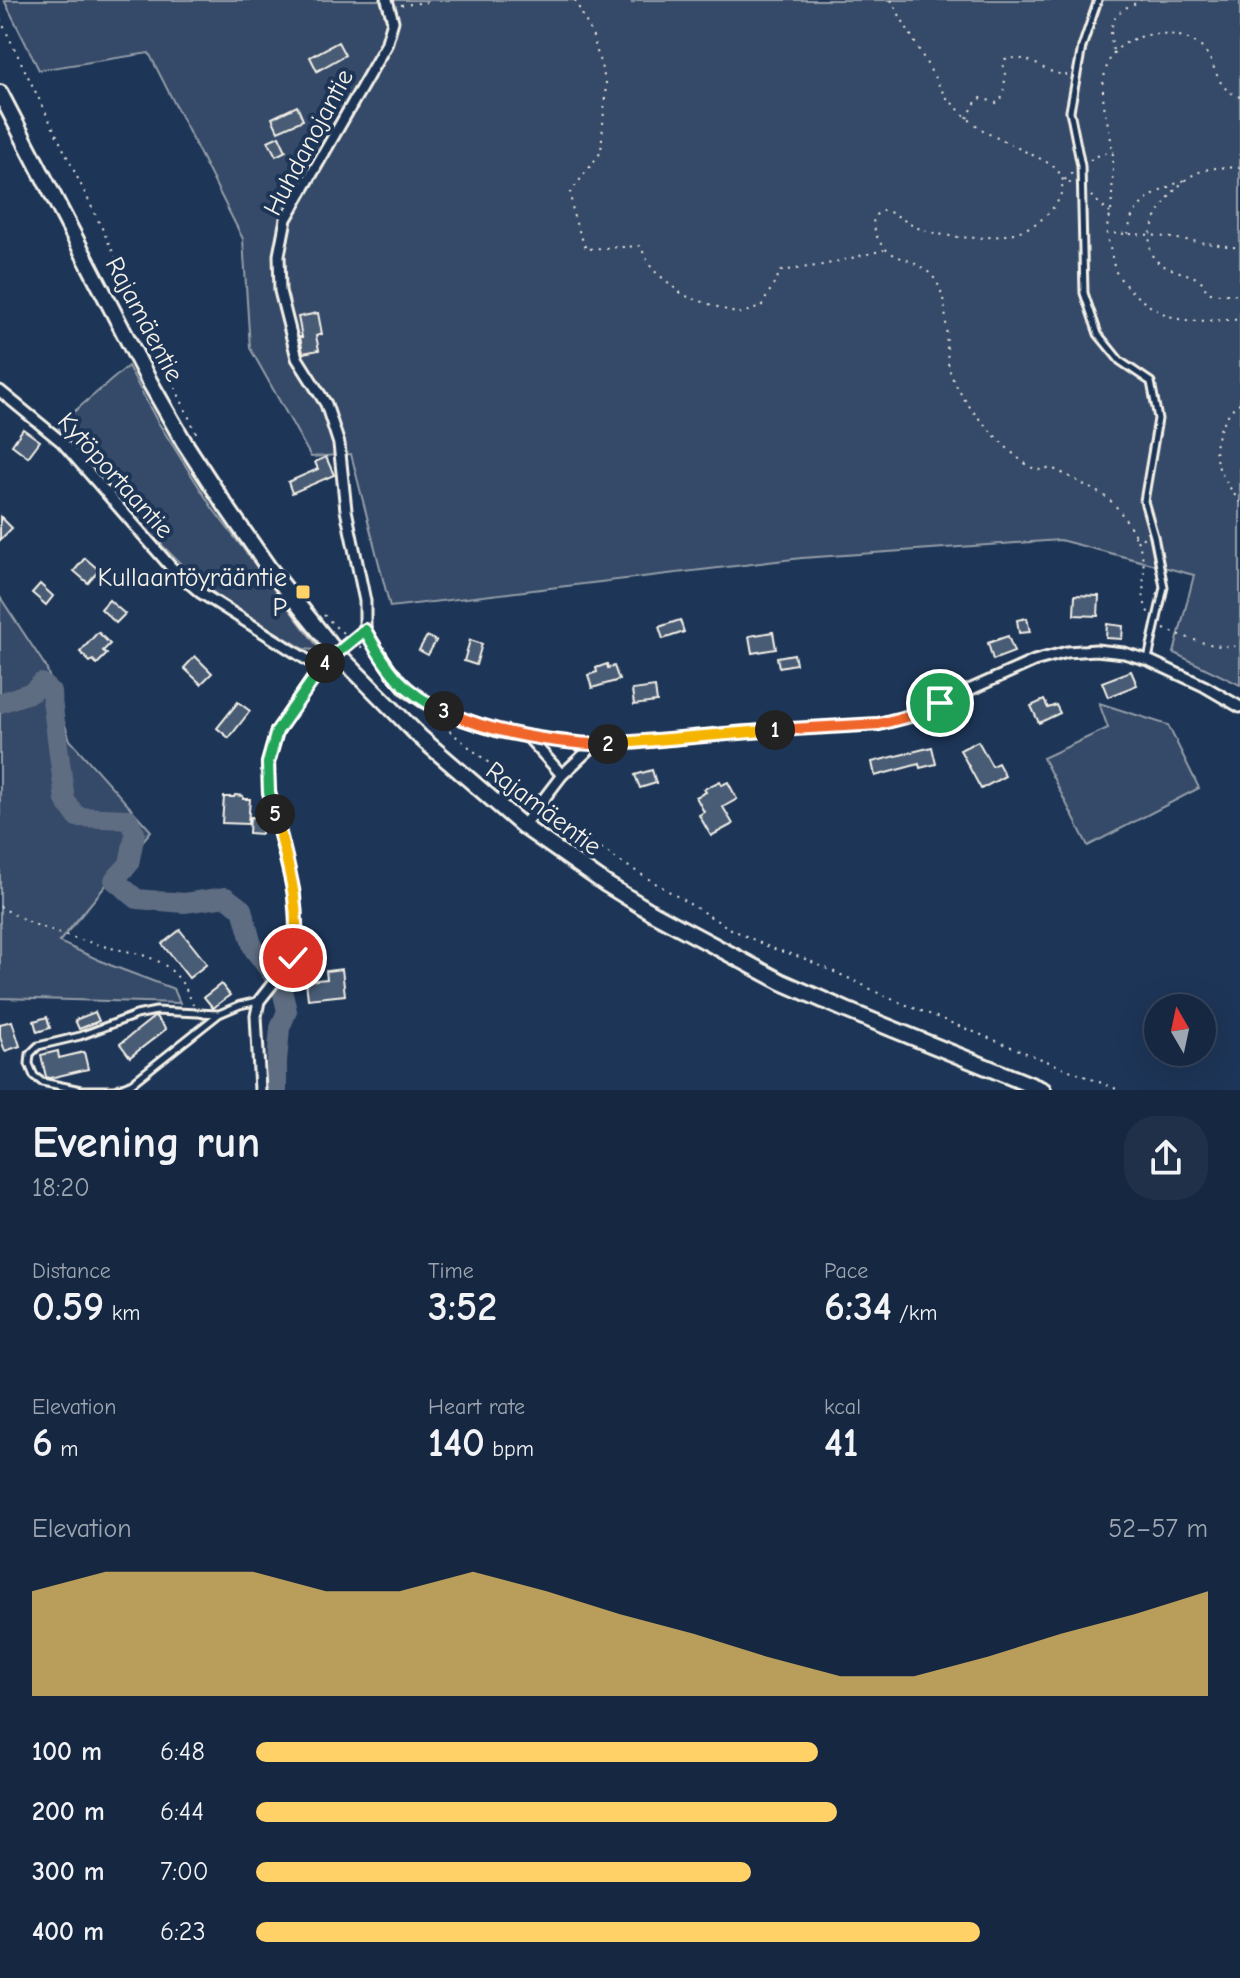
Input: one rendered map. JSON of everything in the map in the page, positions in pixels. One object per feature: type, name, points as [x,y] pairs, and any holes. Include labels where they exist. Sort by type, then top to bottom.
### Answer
[{"type":"main road","name":"Rajamäentie","points":[[0,93],[148,379],[221,499],[268,567],[336,652],[420,737],[523,826],[641,906],[782,982],[1043,1090]]},
{"type":"street","name":"Huhdanojantie","points":[[388,3],[393,21],[386,45],[286,219],[279,255],[280,291],[297,358],[326,404],[339,444],[346,510],[365,601],[365,630],[375,648],[406,690],[425,703],[461,719],[528,737]]},
{"type":"street","name":"Kytöportaantie","points":[[0,391],[62,442],[171,567],[201,593],[320,668]]},
{"type":"street","points":[[528,737],[594,745],[879,724],[910,716],[1034,661],[1067,652],[1096,650],[1148,660],[1240,707]]},
{"type":"street","points":[[260,1090],[256,1016],[259,1001],[293,958],[297,941],[291,879],[269,792],[268,763],[277,731],[320,668],[336,652]]},
{"type":"street","points":[[528,737],[562,775]]},
{"type":"street","points":[[523,826],[562,775],[594,745]]},
{"type":"lane","points":[[1098,0],[1082,47],[1070,111],[1081,166],[1084,293],[1098,334],[1120,361],[1151,382],[1158,419],[1144,501],[1164,587],[1148,660]]},
{"type":"lane","points":[[219,1014],[156,1011],[136,1015],[80,1036],[38,1046],[30,1054],[29,1064],[34,1076],[42,1082],[81,1090],[115,1090],[132,1083],[219,1014],[259,1001]]},
{"type":"path","points":[[388,3],[430,0]]},
{"type":"path","points":[[575,0],[592,34],[606,83],[601,152],[570,193],[574,218],[586,249],[640,246],[652,269],[683,295],[738,314],[761,307],[781,271],[823,265],[885,250]]},
{"type":"path","points":[[891,0],[945,96],[987,133],[1057,169],[1063,180],[1058,201],[1025,230],[996,236],[938,234],[908,223],[889,210],[879,211],[873,219],[877,241],[885,250],[923,269],[940,287],[947,324],[949,368],[960,392],[976,414],[1007,447],[1035,469],[1054,469],[1108,498],[1124,517],[1143,560],[1145,608],[1157,626],[1203,644],[1240,646]]},
{"type":"path","points":[[1141,0],[1115,17],[1110,35],[1113,51],[1102,82],[1113,151],[1106,233],[1116,271],[1149,306],[1161,313],[1182,320],[1240,320]]},
{"type":"path","points":[[0,19],[101,226],[200,442]]},
{"type":"path","points":[[1113,51],[1132,40],[1154,34],[1185,37],[1203,50],[1221,85],[1230,94],[1240,97]]},
{"type":"path","points":[[967,118],[977,100],[982,98],[996,103],[1001,100],[1005,59],[1017,57],[1031,61],[1064,76],[1076,73]]},
{"type":"path","points":[[1128,234],[1133,215],[1154,195],[1197,173],[1213,168],[1240,168]]},
{"type":"path","points":[[1188,179],[1157,215],[1151,235],[1153,256],[1179,273],[1198,279],[1207,292],[1240,296]]},
{"type":"path","points":[[1082,188],[1110,214]]},
{"type":"path","points":[[1106,233],[1151,235],[1240,248]]},
{"type":"path","points":[[1240,403],[1234,406],[1222,426],[1215,455],[1219,471],[1240,503]]},
{"type":"path","points":[[1134,536],[1155,542]]},
{"type":"path","points":[[323,614],[364,649]]},
{"type":"path","points":[[336,652],[352,639]]},
{"type":"path","points":[[431,716],[540,804],[621,862],[729,928],[884,996],[1119,1090]]},
{"type":"path","points":[[0,906],[28,922],[75,939],[155,959],[188,989],[196,1014]]},
{"type":"shaded area","points":[[4,0],[631,0],[632,3],[637,0],[1240,0],[1240,685],[1174,653],[1194,575],[1060,540],[802,558],[390,607],[351,454],[311,457],[250,348],[243,239],[149,53],[39,70]]},
{"type":"shaded area","points":[[128,366],[156,419],[213,509],[318,647],[314,650],[304,649],[249,616],[197,579],[142,524],[57,426]]},
{"type":"shaded area","points":[[0,597],[46,667],[70,740],[151,831],[59,942],[174,989],[180,1003],[0,998]]},
{"type":"shaded area","points":[[1099,703],[1168,725],[1199,788],[1088,846],[1043,758],[1108,728]]},
{"type":"building","points":[[338,42],[345,55],[317,71],[310,57]]},
{"type":"building","points":[[297,106],[303,120],[278,131],[272,118]]},
{"type":"building","points":[[279,136],[286,151],[276,156],[268,141]]},
{"type":"building","points":[[318,313],[322,334],[316,336],[319,350],[303,353],[298,317]]},
{"type":"building","points":[[23,429],[40,441],[28,457],[12,445]]},
{"type":"building","points":[[326,457],[334,475],[292,493],[288,482],[318,469],[315,462]]},
{"type":"building","points":[[0,516],[12,528],[0,540]]},
{"type":"building","points":[[85,558],[99,570],[88,583],[74,571]]},
{"type":"building","points":[[40,584],[53,596],[46,605],[32,593]]},
{"type":"building","points":[[1075,595],[1099,596],[1098,616],[1074,615]]},
{"type":"building","points":[[109,600],[125,614],[116,623],[101,609]]},
{"type":"building","points":[[1027,618],[1030,632],[1019,633],[1017,620]]},
{"type":"building","points":[[680,620],[684,632],[663,639],[659,627]]},
{"type":"building","points":[[1107,624],[1123,626],[1122,639],[1106,638]]},
{"type":"building","points":[[98,632],[110,644],[103,651],[107,654],[97,664],[93,660],[90,662],[80,652]]},
{"type":"building","points":[[773,632],[776,649],[752,653],[749,636]]},
{"type":"building","points":[[427,636],[436,641],[428,655],[419,650]]},
{"type":"building","points":[[1008,636],[1014,652],[993,660],[988,643]]},
{"type":"building","points":[[470,640],[482,644],[476,665],[464,661]]},
{"type":"building","points":[[794,654],[796,664],[779,667],[777,657]]},
{"type":"building","points":[[195,656],[212,673],[201,684],[184,668]]},
{"type":"building","points":[[607,664],[608,668],[614,666],[619,680],[592,688],[588,675]]},
{"type":"building","points":[[1131,671],[1137,685],[1108,697],[1102,682]]},
{"type":"building","points":[[655,687],[657,702],[634,705],[632,690]]},
{"type":"building","points":[[1044,700],[1048,708],[1056,705],[1060,713],[1039,723],[1031,706]]},
{"type":"building","points":[[238,702],[250,711],[229,738],[217,728]]},
{"type":"building","points":[[978,741],[992,766],[998,763],[1005,776],[981,789],[960,750]]},
{"type":"building","points":[[932,747],[936,764],[920,768],[919,764],[875,776],[872,762]]},
{"type":"building","points":[[652,770],[656,783],[640,788],[635,775]]},
{"type":"building","points":[[720,781],[722,785],[728,782],[737,799],[723,807],[733,824],[711,836],[699,815],[704,812],[696,797]]},
{"type":"building","points":[[235,795],[250,799],[248,824],[222,823],[224,797]]},
{"type":"building","points":[[250,817],[262,818],[261,834],[249,833]]},
{"type":"building","points":[[180,930],[207,964],[189,978],[162,944]]},
{"type":"building","points":[[342,969],[345,995],[308,999],[306,981],[327,979],[326,971]]},
{"type":"building","points":[[221,984],[230,995],[213,1008],[204,997]]},
{"type":"building","points":[[95,1012],[99,1021],[79,1029],[75,1020]]},
{"type":"building","points":[[47,1017],[50,1028],[37,1032],[34,1021]]},
{"type":"building","points":[[154,1017],[166,1029],[130,1057],[120,1044]]},
{"type":"building","points":[[12,1021],[20,1046],[5,1051],[0,1024]]},
{"type":"building","points":[[58,1051],[59,1058],[84,1052],[88,1069],[46,1077],[41,1055]]},
{"type":"waterway","points":[[0,703],[32,692],[41,683],[51,692],[65,800],[77,817],[128,819],[135,833],[129,864],[114,880],[137,899],[184,903],[226,897],[242,909],[253,948],[281,986],[287,1011],[280,1028],[277,1090]]},
{"type":"place","name":"Kullaantöyrääntie P","points":[[303,592]]},
{"type":"route","points":[[293,958],[297,941],[294,893],[269,792],[268,763],[277,731],[320,668],[365,630],[406,690],[425,703],[461,719],[528,737],[594,745],[879,724],[910,716],[940,703]]}]
